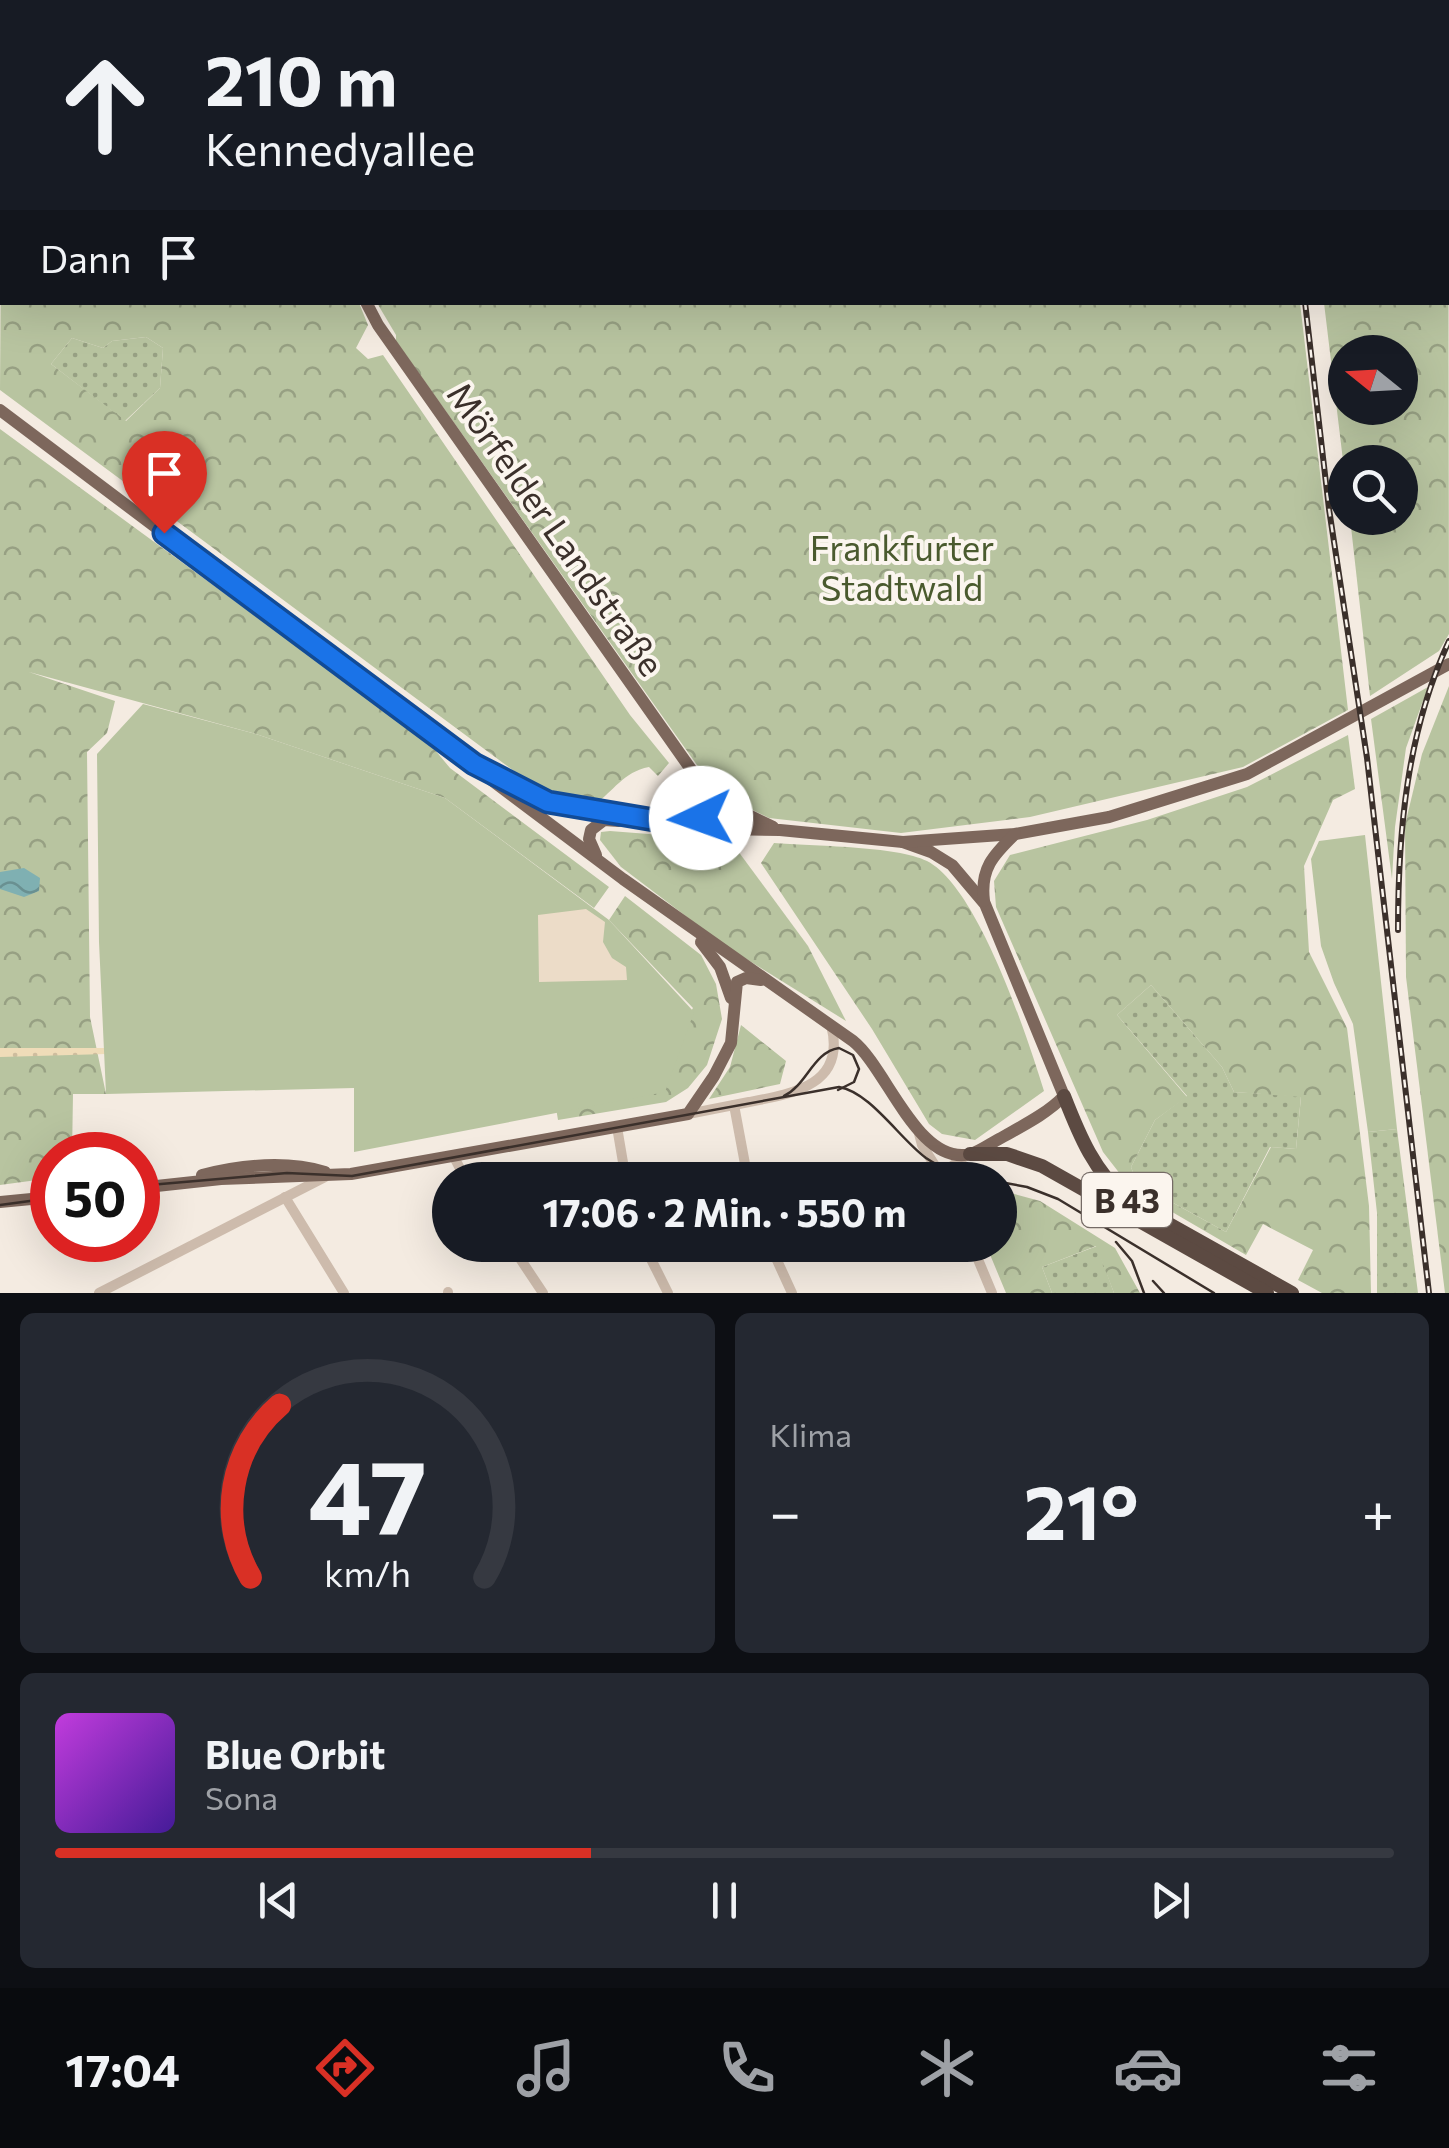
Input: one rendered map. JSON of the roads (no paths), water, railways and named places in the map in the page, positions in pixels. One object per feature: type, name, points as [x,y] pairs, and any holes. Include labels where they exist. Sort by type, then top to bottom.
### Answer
[{"type":"highway","name":"B 43","points":[[1064,1096],[1090,1158],[1106,1182],[1128,1200],[1292,1293]]},
{"type":"highway","name":"B 43","points":[[969,1154],[1008,1154],[1042,1166],[1267,1293]]},
{"type":"main road","name":"Mörfelder Landstraße","points":[[368,305],[702,785],[725,804],[780,830]]},
{"type":"main road","name":"B 43","points":[[0,410],[600,862],[831,1026],[871,1058],[918,1130],[935,1147],[969,1154]]},
{"type":"main road","points":[[903,842],[1015,834],[1109,817],[1247,774],[1449,664]]},
{"type":"main road","name":"B 43","points":[[474,764],[548,802],[686,825],[903,842],[931,852],[952,866],[985,904],[1064,1096]]},
{"type":"main road","points":[[686,825],[700,820],[708,811],[702,785]]},
{"type":"main road","points":[[600,862],[589,839],[594,824],[604,820],[662,822]]},
{"type":"main road","points":[[985,904],[984,870],[1015,834]]},
{"type":"main road","points":[[683,922],[720,967],[734,1008]]},
{"type":"main road","points":[[160,1185],[370,1170],[688,1114],[726,1056],[733,1037],[739,980],[764,980]]},
{"type":"main road","points":[[969,1154],[1047,1110],[1064,1096]]},
{"type":"main road","points":[[1,1203],[30,1200]]},
{"type":"street","points":[[688,1114],[792,1094],[813,1084],[829,1064],[835,1048],[831,1026]]},
{"type":"street","points":[[734,1105],[745,1162]]},
{"type":"street","points":[[617,1127],[623,1162]]},
{"type":"street","points":[[918,1130],[934,1162]]},
{"type":"street","points":[[957,1162],[969,1154]]},
{"type":"street","points":[[454,1157],[457,1162]]},
{"type":"street","points":[[104,1292],[332,1174]]},
{"type":"street","points":[[285,1198],[344,1293]]},
{"type":"street","points":[[522,1262],[543,1293]]},
{"type":"street","points":[[652,1262],[668,1293]]},
{"type":"street","points":[[778,1262],[792,1293]]},
{"type":"street","points":[[979,1262],[992,1293]]},
{"type":"water","points":[[24,868],[40,878],[39,891],[24,897],[0,889],[0,872]]},
{"type":"tram line","points":[[784,1096],[816,1062],[839,1048],[853,1055],[859,1069],[854,1082],[838,1090]]},
{"type":"tram line","points":[[160,1184],[287,1173],[352,1176],[839,1087],[862,1098],[932,1162]]},
{"type":"tram line","points":[[1017,1185],[1058,1199],[1214,1293]]},
{"type":"tram line","points":[[0,1205],[30,1201]]},
{"type":"tram line","points":[[1116,1242],[1132,1261],[1144,1293]]},
{"type":"tram line","points":[[1153,1281],[1164,1293]]},
{"type":"railway","points":[[1305,305],[1329,509],[1367,758],[1429,1293]]},
{"type":"railway","points":[[1398,930],[1403,819],[1414,746],[1449,641]]},
{"type":"park label","name":"Frankfurter Stadtwald","points":[[902,566]]}]
